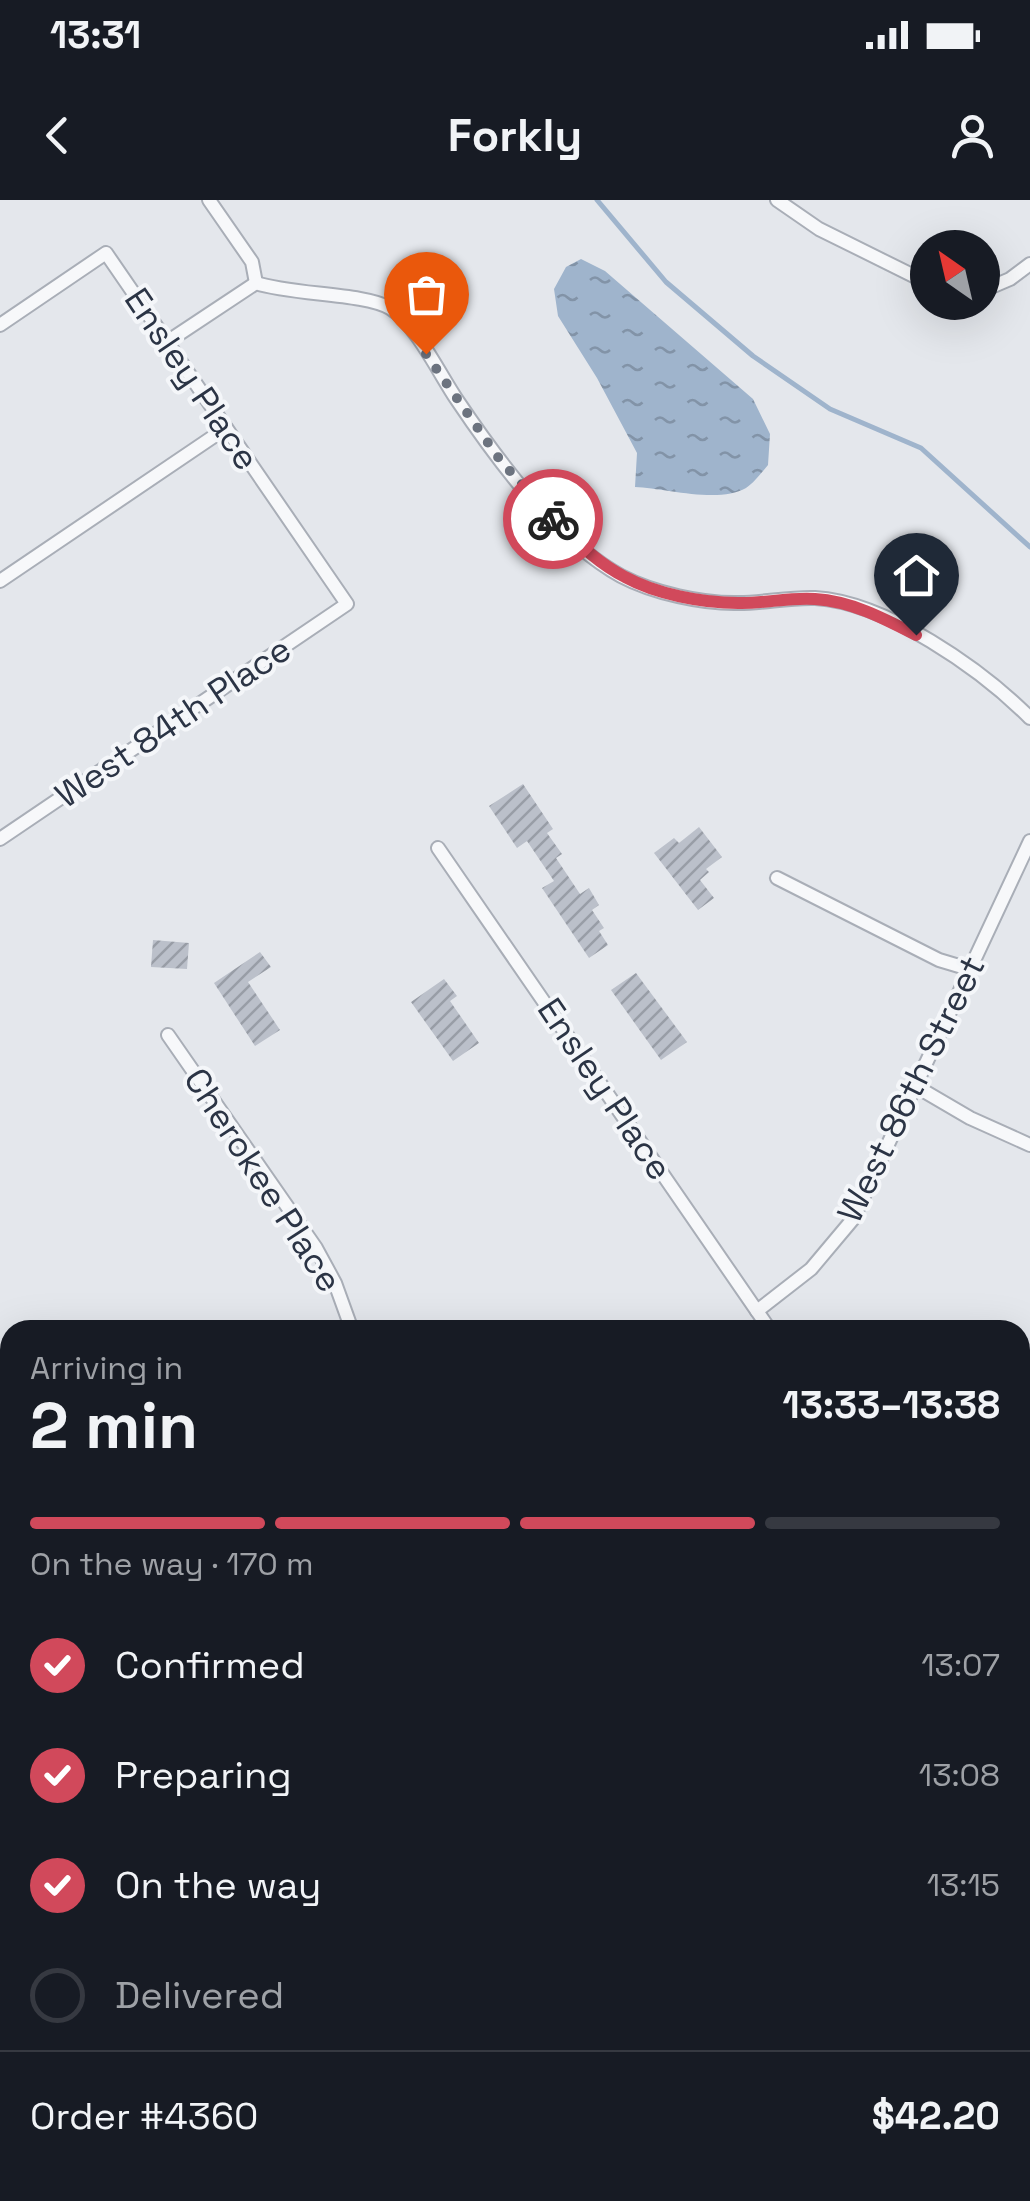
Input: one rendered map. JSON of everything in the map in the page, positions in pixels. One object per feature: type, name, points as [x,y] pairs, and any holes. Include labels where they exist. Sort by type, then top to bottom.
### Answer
[{"type":"street","points":[[209,200],[252,262],[256,283]]},
{"type":"street","points":[[777,200],[820,229],[910,273]]},
{"type":"street","name":"Ensley Place","points":[[0,324],[106,252],[347,604]]},
{"type":"street","points":[[1000,284],[1030,264]]},
{"type":"street","points":[[167,342],[256,283]]},
{"type":"street","points":[[256,283],[280,291],[390,308],[410,329],[459,403],[538,506],[602,564],[623,577],[712,601],[737,604],[817,598],[848,605],[884,618],[948,652],[1000,688],[1030,718]]},
{"type":"street","points":[[0,581],[226,428]]},
{"type":"street","name":"West 84th Place","points":[[0,839],[347,604]]},
{"type":"street","name":"West 86th Street","points":[[757,1311],[811,1269],[853,1219],[1030,841]]},
{"type":"street","name":"Ensley Place","points":[[438,848],[763,1320]]},
{"type":"street","points":[[777,878],[939,960],[969,969]]},
{"type":"street","name":"Cherokee Place","points":[[168,1034],[316,1248],[348,1320]]},
{"type":"street","points":[[917,1086],[970,1118],[1030,1145]]},
{"type":"water","points":[[581,259],[605,271],[753,399],[770,434],[768,465],[749,486],[721,495],[635,487],[637,453],[558,316],[554,289],[566,267]]},
{"type":"building","points":[[523,784],[553,829],[547,833],[562,854],[556,858],[580,894],[589,888],[599,905],[592,910],[604,928],[599,931],[608,945],[589,958],[542,888],[554,881],[527,841],[517,848],[489,806]]},
{"type":"building","points":[[699,827],[722,857],[706,869],[709,872],[700,880],[714,898],[698,910],[654,853],[674,838],[679,843]]},
{"type":"building","points":[[153,940],[189,943],[187,969],[151,967]]},
{"type":"building","points":[[260,952],[271,967],[248,982],[280,1030],[255,1046],[214,983]]},
{"type":"building","points":[[636,973],[687,1042],[661,1060],[611,990]]},
{"type":"building","points":[[444,979],[457,996],[450,1001],[479,1043],[453,1061],[411,1002]]},
{"type":"waterway","points":[[597,200],[666,282],[753,356],[830,409],[921,448],[1030,547]]},
{"type":"way so far","points":[[426,354],[500,460],[553,519]]},
{"type":"route","points":[[553,519],[602,564],[636,583],[737,604],[817,598],[884,618],[916,635]]}]
